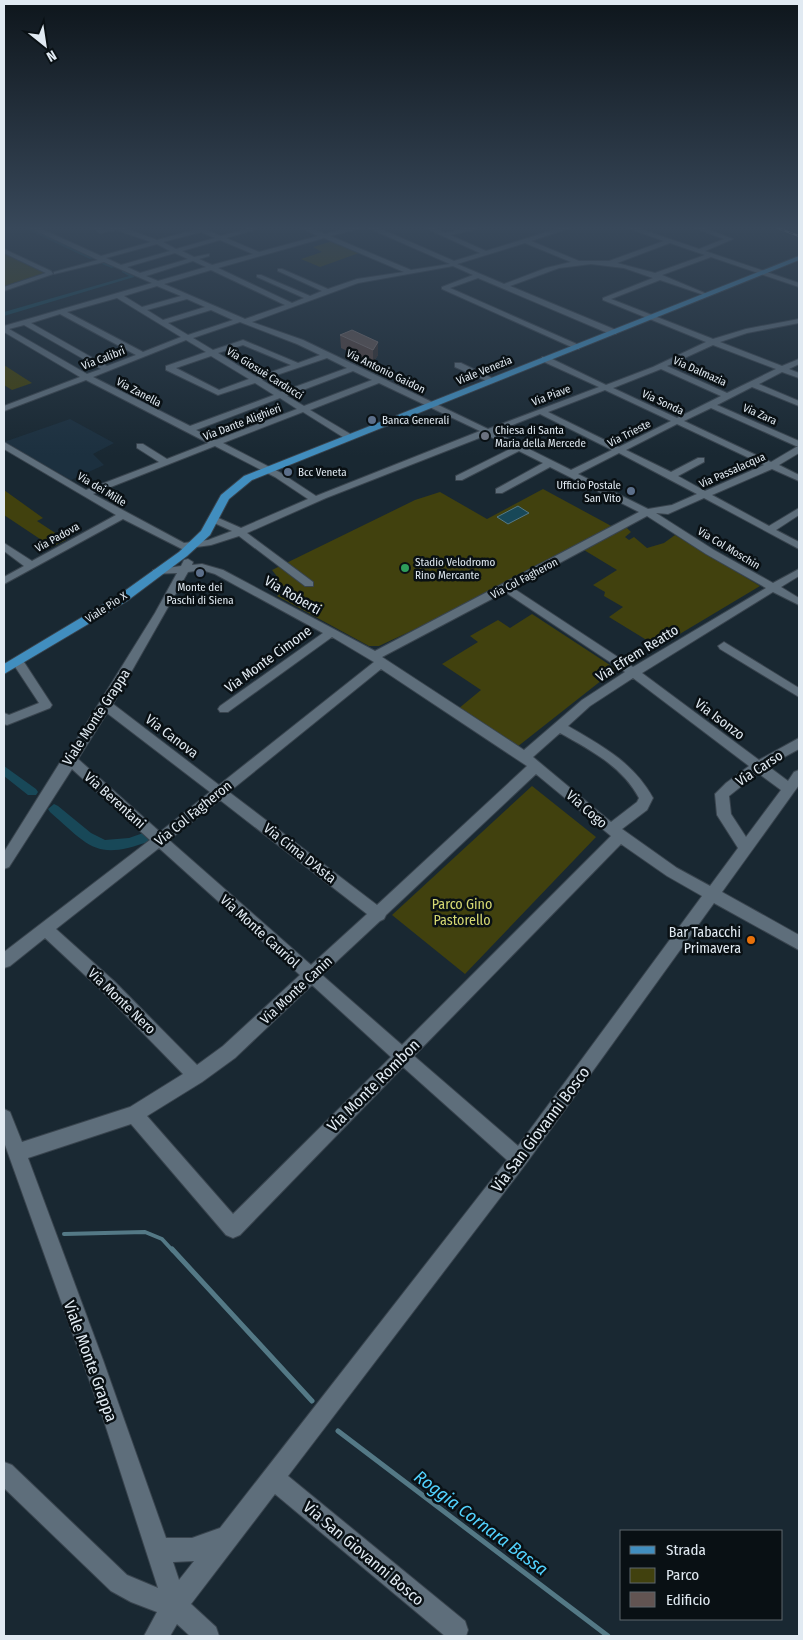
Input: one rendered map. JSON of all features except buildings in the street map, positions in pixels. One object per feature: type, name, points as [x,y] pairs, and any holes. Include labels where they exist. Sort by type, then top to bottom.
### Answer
[{"type":"main road","name":"Viale Venezia","points":[[203,536],[222,502],[248,478],[686,303]]},
{"type":"main road","name":"Viale Pio X","points":[[4,670],[123,598],[191,548],[203,536]]},
{"type":"street","points":[[4,328],[95,303]]},
{"type":"street","name":"Via Giosuè Carducci","points":[[128,303],[349,437]]},
{"type":"street","points":[[140,310],[166,303]]},
{"type":"street","name":"Via Antonio Gaidon","points":[[203,303],[243,321],[327,355],[486,431],[549,464]]},
{"type":"street","points":[[286,303],[291,305]]},
{"type":"street","name":"Via Calibri","points":[[4,409],[186,338],[297,303]]},
{"type":"street","points":[[477,303],[576,347]]},
{"type":"street","points":[[544,303],[613,332]]},
{"type":"street","points":[[612,303],[799,376]]},
{"type":"street","points":[[161,323],[214,307]]},
{"type":"street","points":[[61,312],[142,355]]},
{"type":"street","name":"Via Piave","points":[[191,548],[219,541],[314,500],[486,431],[662,367],[714,342],[744,332],[799,321]]},
{"type":"street","points":[[24,322],[107,369]]},
{"type":"street","name":"Via Zanella","points":[[4,328],[86,377],[268,470]]},
{"type":"street","points":[[297,365],[243,342],[169,368],[218,393],[327,355]]},
{"type":"street","name":"Via Sonda","points":[[545,359],[799,478]]},
{"type":"street","name":"Via Trieste","points":[[570,474],[799,361]]},
{"type":"street","points":[[458,365],[492,380]]},
{"type":"street","name":"Via Dalmazia","points":[[662,367],[729,397]]},
{"type":"street","points":[[188,430],[353,368]]},
{"type":"street","name":"Via Dante Alighieri","points":[[86,493],[380,380]]},
{"type":"street","points":[[752,384],[799,404]]},
{"type":"street","name":"Via Zara","points":[[711,405],[799,444]]},
{"type":"street","points":[[542,412],[671,476],[799,546]]},
{"type":"street","name":"Via dei Mille","points":[[4,445],[123,515],[176,543],[191,548]]},
{"type":"street","points":[[140,446],[168,463]]},
{"type":"street","points":[[459,478],[519,448]]},
{"type":"street","name":"Via Passalacqua","points":[[651,515],[704,495],[772,465],[799,449]]},
{"type":"street","points":[[671,476],[701,460]]},
{"type":"street","points":[[499,491],[549,464]]},
{"type":"street","name":"Via Col Moschin","points":[[549,464],[651,515],[799,602]]},
{"type":"street","points":[[268,470],[314,500]]},
{"type":"street","points":[[769,530],[799,511]]},
{"type":"street","name":"Via Padova","points":[[4,581],[123,515]]},
{"type":"street","name":"Via Col Fagheron","points":[[4,961],[160,840],[378,660],[506,588],[651,515]]},
{"type":"street","points":[[213,519],[239,531],[309,584]]},
{"type":"street","points":[[203,536],[211,541],[219,541]]},
{"type":"street","points":[[4,546],[31,566]]},
{"type":"street","name":"Viale Monte Grappa","points":[[4,863],[69,759],[106,705],[161,613],[192,555],[191,548]]},
{"type":"street","name":"Via Roberti","points":[[184,568],[202,567],[219,572],[378,660]]},
{"type":"street","points":[[157,572],[184,568]]},
{"type":"street","name":"Via Efrem Reatto","points":[[531,761],[559,726],[586,703],[632,672],[799,572]]},
{"type":"street","name":"Via Isonzo","points":[[506,588],[632,672],[789,789]]},
{"type":"street","name":"Via Monte Cimone","points":[[224,709],[330,633]]},
{"type":"street","points":[[724,646],[799,694]]},
{"type":"street","name":"Via Cogo","points":[[378,660],[531,761],[616,833],[672,872],[799,943]]},
{"type":"street","points":[[4,717],[7,721],[46,705],[18,662]]},
{"type":"street","name":"Via Canova","points":[[106,705],[220,791]]},
{"type":"street","name":"Via Monte Rombon","points":[[134,1114],[233,1228],[402,1056],[642,806],[646,798],[640,785],[627,771],[608,756],[559,726]]},
{"type":"street","name":"Via Carso","points":[[746,849],[724,815],[722,794],[758,766],[799,743]]},
{"type":"street","name":"Via Berentani","points":[[69,759],[160,840]]},
{"type":"street","name":"Via Monte Canin","points":[[17,1153],[134,1114],[196,1076],[229,1052],[379,915],[531,761]]},
{"type":"street","name":"Via San Giovanni Bosco","points":[[156,1636],[175,1605],[272,1477],[519,1159],[799,775]]},
{"type":"street","name":"Via Cima D'Asta","points":[[220,791],[379,915]]},
{"type":"street","name":"Via Monte Cauriol","points":[[160,840],[310,976],[519,1159]]},
{"type":"street","name":"Via Monte Nero","points":[[45,930],[109,987],[196,1076]]},
{"type":"street","name":"Viale Monte Grappa","points":[[4,1118],[158,1550],[175,1605]]},
{"type":"street","points":[[4,1472],[120,1583],[138,1594],[175,1605],[207,1636]]},
{"type":"street","name":"Via San Giovanni Bosco","points":[[272,1477],[456,1630]]},
{"type":"street","name":"Via San Giovanni Bosco","points":[[158,1550],[187,1552],[208,1547],[228,1535]]},
{"type":"shaded area","points":[[70,419],[114,443],[93,454],[104,465],[71,480],[4,442]]},
{"type":"shaded area","points":[[518,506],[529,513],[508,524],[497,517]]},
{"type":"green space","points":[[4,365],[32,383],[12,390],[4,385]]},
{"type":"green space","name":"Stadio Velodromo Rino Mercante","points":[[543,489],[615,528],[539,566],[529,569],[445,615],[379,646],[369,646],[277,596],[287,589],[285,586],[274,585],[279,579],[272,570],[415,500],[440,492],[487,519]]},
{"type":"green space","points":[[4,490],[43,518],[37,521],[66,540],[52,547],[4,515]]},
{"type":"green space","points":[[626,527],[631,532],[625,537],[629,540],[634,537],[647,548],[664,543],[675,535],[760,586],[658,647],[609,617],[623,607],[604,596],[605,592],[593,585],[617,570],[584,550]]},
{"type":"green space","points":[[532,614],[616,669],[517,747],[458,709],[481,690],[442,664],[478,642],[470,636],[498,620],[510,628]]},
{"type":"green space","name":"Parco Gino Pastorello","points":[[532,786],[596,837],[465,974],[392,915]]},
{"type":"waterway","points":[[4,314],[43,303]]},
{"type":"waterway","points":[[4,770],[32,792]]},
{"type":"waterway","points":[[54,809],[86,837],[95,842],[116,846],[146,837]]},
{"type":"waterway","name":"Roggia Cornara Bassa","points":[[64,1234],[145,1232],[162,1239],[173,1251]]},
{"type":"waterway","name":"Roggia Cornara Bassa","points":[[172,1249],[312,1401]]},
{"type":"waterway","name":"Roggia Cornara Bassa","points":[[338,1431],[608,1636]]},
{"type":"place","name":"Banca Generali","points":[[372,420]]},
{"type":"place","name":"Chiesa di Santa Maria della Mercede","points":[[485,436]]},
{"type":"place","name":"Bcc Veneta","points":[[288,472]]},
{"type":"place","name":"Ufficio Postale San Vito","points":[[631,491]]},
{"type":"place","name":"Stadio Velodromo Rino Mercante","points":[[405,568]]},
{"type":"place","name":"Monte dei Paschi di Siena","points":[[200,573]]},
{"type":"place","name":"Bar Tabacchi Primavera","points":[[751,940]]}]
